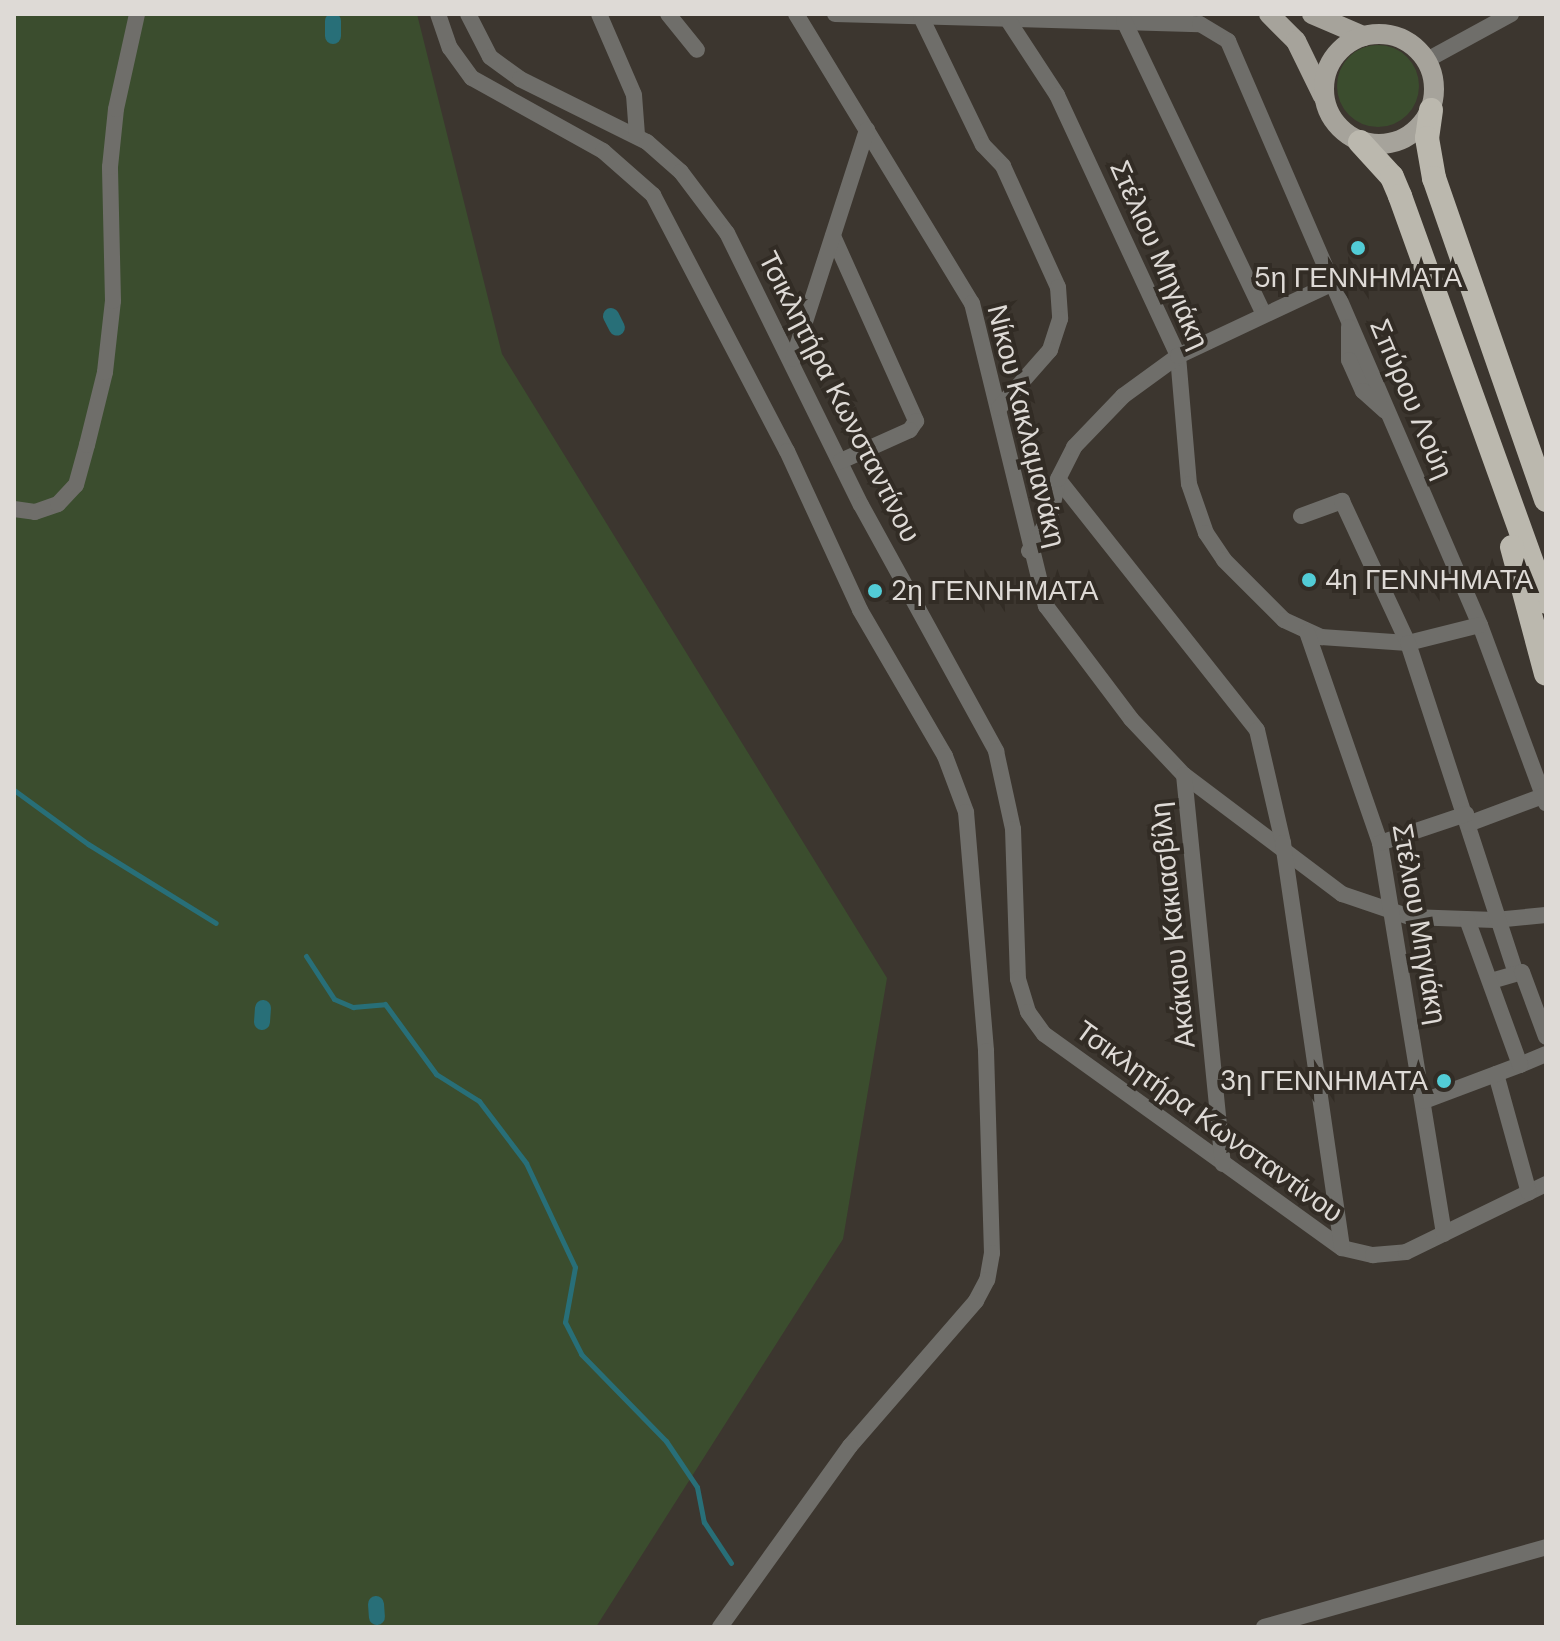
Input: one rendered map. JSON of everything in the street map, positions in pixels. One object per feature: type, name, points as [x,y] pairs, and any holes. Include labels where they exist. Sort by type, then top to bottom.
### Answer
[{"type":"highway","points":[[1431,110],[1427,138],[1434,178],[1546,500]]},
{"type":"highway","points":[[1360,142],[1392,177],[1400,196],[1546,602]]},
{"type":"highway","points":[[1506,489],[1511,545],[1546,674]]},
{"type":"main road","points":[[1269,14],[1296,41],[1333,120],[1360,142],[1394,143],[1409,136],[1431,110],[1433,77],[1427,60],[1392,35],[1363,36],[1312,14]]},
{"type":"main road","points":[[1326,103],[1331,63],[1363,36]]},
{"type":"street","points":[[14,509],[35,512],[58,504],[76,485],[87,445],[105,372],[113,301],[110,167],[116,109],[137,14]]},
{"type":"street","points":[[438,14],[450,48],[472,78],[603,151],[653,195],[787,451],[860,610],[945,756],[966,812],[986,1051],[992,1253],[987,1280],[976,1301],[841,1457],[720,1627]]},
{"type":"street","name":"Τσικλητήρα Κωνσταντίνου","points":[[468,14],[490,57],[509,73],[637,135],[681,172],[727,233],[793,359],[841,461],[996,751],[1013,829],[1017,968],[1028,1012],[1044,1034],[1074,1061],[1342,1248],[1390,1255],[1444,1234],[1546,1184]]},
{"type":"street","points":[[599,14],[634,95],[637,135]]},
{"type":"street","points":[[668,14],[697,50]]},
{"type":"street","name":"Νίκου Κακλαμανάκη","points":[[796,14],[972,303],[999,408],[1029,551],[1052,619],[1131,719],[1184,775],[1282,854],[1342,894],[1392,914],[1495,920],[1546,915]]},
{"type":"street","points":[[835,14],[1129,19],[1264,314]]},
{"type":"street","points":[[1427,60],[1502,16]]},
{"type":"street","points":[[921,17],[983,145],[1003,166],[1058,287],[1060,319],[1050,350],[999,408]]},
{"type":"street","name":"Στέλιου Μηγιάκη","points":[[1006,17],[1057,95],[1178,356],[1189,484],[1206,533],[1267,607],[1307,632],[1363,642],[1408,643],[1480,625]]},
{"type":"street","name":"Σπύρου Λούη","points":[[1129,19],[1210,28],[1236,51],[1480,625],[1545,800]]},
{"type":"street","points":[[793,359],[867,130]]},
{"type":"street","points":[[833,236],[916,421],[910,430],[841,461]]},
{"type":"street","points":[[1029,551],[1050,518],[1058,479],[1074,447],[1102,415],[1178,356],[1333,283]]},
{"type":"street","points":[[1058,479],[1253,723],[1282,854],[1342,1248]]},
{"type":"street","points":[[1301,516],[1342,501],[1408,643],[1467,819],[1495,920],[1515,971]]},
{"type":"street","name":"Στέλιου Μηγιάκη","points":[[1307,632],[1380,843],[1444,1234]]},
{"type":"street","name":"Ακάκιου Κακιασβίλη","points":[[1184,775],[1223,1164]]},
{"type":"street","points":[[1380,843],[1545,800]]},
{"type":"street","points":[[1467,919],[1520,1065]]},
{"type":"street","points":[[1491,981],[1515,971],[1524,974],[1546,1037]]},
{"type":"street","points":[[1424,1101],[1546,1054]]},
{"type":"street","points":[[1496,1074],[1529,1193]]},
{"type":"street","points":[[1264,1627],[1546,1547]]},
{"type":"green space","points":[[14,14],[417,14],[502,354],[887,978],[843,1239],[596,1627],[14,1627]]},
{"type":"green space","points":[[1378,45],[1394,48],[1407,57],[1416,70],[1419,86],[1416,102],[1407,115],[1394,124],[1378,127],[1362,124],[1349,115],[1340,102],[1337,86],[1340,70],[1349,57],[1362,48]]},
{"type":"waterway","points":[[333,21],[333,36]]},
{"type":"waterway","points":[[611,316],[617,328]]},
{"type":"waterway","points":[[14,790],[88,844],[216,923]]},
{"type":"waterway","points":[[306,956],[334,999],[353,1007],[385,1004],[436,1074],[479,1101],[526,1163],[575,1267],[565,1322],[581,1354],[666,1441],[697,1487],[704,1522],[731,1563]]},
{"type":"waterway","points":[[262,1022],[263,1008]]},
{"type":"waterway","points":[[376,1604],[377,1617]]},
{"type":"place","name":"5η ΓΕΝΝΗΜΑΤΑ","points":[[1358,248]]},
{"type":"place","name":"4η ΓΕΝΝΗΜΑΤΑ","points":[[1309,580]]},
{"type":"place","name":"2η ΓΕΝΝΗΜΑΤΑ","points":[[875,591]]},
{"type":"place","name":"3η ΓΕΝΝΗΜΑΤΑ","points":[[1444,1081]]}]
